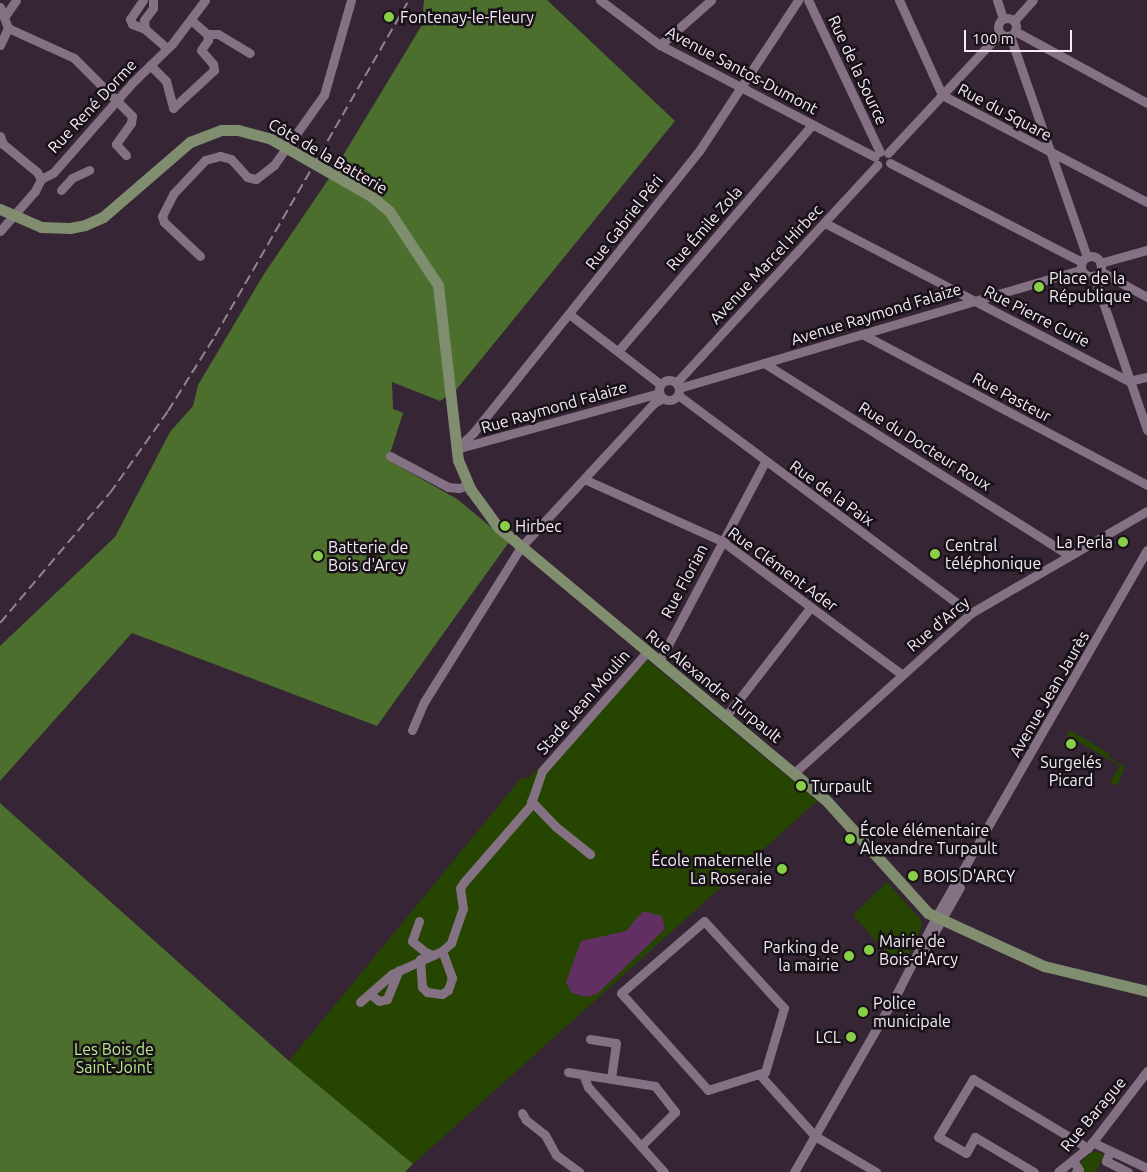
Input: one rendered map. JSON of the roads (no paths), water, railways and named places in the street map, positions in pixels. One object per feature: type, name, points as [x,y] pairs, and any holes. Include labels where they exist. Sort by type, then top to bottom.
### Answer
[{"type":"main road","name":"Côte de la Batterie","points":[[15,214],[56,229],[85,225],[106,213],[168,158],[205,134],[238,130],[262,135],[371,196],[389,211],[438,286],[454,428]]},
{"type":"main road","points":[[0,201],[15,214]]},
{"type":"main road","points":[[0,209],[15,214]]},
{"type":"main road","name":"Rue Alexandre Turpault","points":[[454,428],[456,449],[469,485],[486,513],[521,548],[825,799],[905,890],[928,912],[978,935]]},
{"type":"main road","points":[[978,935],[1044,966],[1147,990]]},
{"type":"main road","points":[[978,935],[997,950],[1041,972],[1147,997]]},
{"type":"street","points":[[5,16],[16,0]]},
{"type":"street","points":[[143,0],[130,19],[132,24],[145,29],[167,48]]},
{"type":"street","points":[[145,29],[144,20],[153,8],[153,0]]},
{"type":"street","name":"Rue René Dorme","points":[[0,230],[15,214],[41,179],[56,168],[167,48],[205,0]]},
{"type":"street","points":[[200,256],[164,222],[162,216],[183,180],[205,160],[220,156],[231,159],[247,177],[256,179],[269,171],[324,95],[352,0]]},
{"type":"street","name":"Avenue Santos-Dumont","points":[[600,0],[660,45],[812,125],[880,157]]},
{"type":"street","points":[[660,45],[711,0]]},
{"type":"street","name":"Rue Gabriel Péri","points":[[456,449],[473,433],[699,151],[798,0]]},
{"type":"street","name":"Rue de la Source","points":[[808,0],[880,157],[890,163]]},
{"type":"street","name":"Rue du Square","points":[[898,0],[942,96],[1147,202]]},
{"type":"street","points":[[997,0],[1003,19]]},
{"type":"street","points":[[1033,0],[1014,21],[1013,34],[1088,276],[1147,250]]},
{"type":"street","points":[[0,7],[8,28],[0,45]]},
{"type":"street","points":[[1003,19],[1014,21]]},
{"type":"street","points":[[1003,19],[998,25],[1000,34],[1013,34],[1147,103]]},
{"type":"street","points":[[191,20],[208,34],[218,34],[250,53]]},
{"type":"street","points":[[8,28],[74,58],[119,101],[133,119],[116,144],[126,155]]},
{"type":"street","points":[[150,65],[166,81],[173,108],[177,106],[214,70],[213,64],[201,50],[208,34]]},
{"type":"street","name":"Avenue Marcel Hirbec","points":[[677,388],[825,223],[880,157],[942,96],[1000,34]]},
{"type":"street","name":"Rue Émile Zola","points":[[619,350],[812,125]]},
{"type":"street","points":[[0,136],[2,144],[38,172],[41,179]]},
{"type":"street","points":[[880,157],[884,168],[890,163],[1083,263]]},
{"type":"street","points":[[56,168],[69,181]]},
{"type":"street","points":[[61,190],[69,181],[89,170]]},
{"type":"street","name":"Rue Pierre Curie","points":[[825,223],[1130,381]]},
{"type":"street","points":[[1083,263],[1094,257],[1130,381],[1147,430]]},
{"type":"street","name":"Avenue Raymond Falaize","points":[[677,388],[974,301],[1083,263]]},
{"type":"street","points":[[1098,270],[1147,297]]},
{"type":"street","points":[[412,730],[424,702],[521,548],[654,403],[661,392],[668,380],[677,388],[673,399],[661,392],[619,350],[569,314]]},
{"type":"street","name":"Rue Pasteur","points":[[862,334],[1147,485]]},
{"type":"street","name":"Rue du Docteur Roux","points":[[764,363],[1069,555]]},
{"type":"street","points":[[1130,381],[1147,377]]},
{"type":"street","name":"Rue de la Paix","points":[[677,388],[765,462],[971,613]]},
{"type":"street","name":"Rue Raymond Falaize","points":[[456,449],[661,392]]},
{"type":"street","points":[[390,456],[448,487],[459,488],[469,485]]},
{"type":"street","name":"Rue Florian","points":[[659,662],[765,462]]},
{"type":"street","name":"Rue Clément Ader","points":[[584,479],[722,541],[901,674]]},
{"type":"street","name":"Rue d'Arcy","points":[[794,772],[971,613],[1147,511]]},
{"type":"street","name":"Avenue Jean Jaurès","points":[[794,1172],[941,917],[975,852],[1147,550]]},
{"type":"street","points":[[726,716],[811,608]]},
{"type":"street","name":"Stade Jean Moulin","points":[[438,953],[451,943],[463,909],[460,888],[464,882],[532,801],[542,771],[647,652]]},
{"type":"street","points":[[532,801],[555,826],[590,854]]},
{"type":"street","points":[[419,921],[412,941],[425,952],[438,953]]},
{"type":"street","points":[[704,921],[784,1008],[764,1072],[760,1075],[708,1090],[621,993],[704,921]]},
{"type":"street","points":[[420,959],[422,987],[427,992],[442,994],[448,990],[452,978],[438,953]]},
{"type":"street","points":[[360,1002],[399,970],[420,959],[438,953]]},
{"type":"street","points":[[370,994],[379,1001],[387,999],[399,970]]},
{"type":"street","points":[[590,1039],[616,1043],[611,1078]]},
{"type":"street","name":"Rue Barague","points":[[1058,1172],[1074,1162],[1090,1145],[1147,1071]]},
{"type":"street","points":[[568,1072],[651,1084],[673,1107],[674,1117],[641,1146]]},
{"type":"street","points":[[583,1074],[588,1087],[664,1172]]},
{"type":"street","points":[[760,1075],[815,1136],[876,1172]]},
{"type":"street","points":[[1034,1172],[976,1137],[966,1153],[938,1137],[973,1079],[1090,1145],[1110,1151],[1147,1170]]},
{"type":"street","points":[[522,1113],[526,1120],[545,1135],[556,1155],[579,1172]]},
{"type":"street","points":[[1110,1151],[1106,1161],[1130,1172],[1136,1163]]},
{"type":"street","points":[[1074,1162],[1079,1170],[1076,1172]]},
{"type":"railway","points":[[0,623],[110,493],[168,411],[215,336],[409,0]]},
{"type":"place","name":"Fontenay-le-Fleury","points":[[389,17]]},
{"type":"place","name":"Place de la République","points":[[1039,287]]},
{"type":"place","name":"Hirbec","points":[[505,526]]},
{"type":"place","name":"La Perla","points":[[1123,542]]},
{"type":"place","name":"Central téléphonique","points":[[935,554]]},
{"type":"place","name":"Batterie de Bois d'Arcy","points":[[318,556]]},
{"type":"place","name":"Surgelés Picard","points":[[1071,744]]},
{"type":"place","name":"Turpault","points":[[801,786]]},
{"type":"place","name":"École élémentaire Alexandre Turpault","points":[[850,839]]},
{"type":"place","name":"École maternelle La Roseraie","points":[[782,869]]},
{"type":"place","name":"BOIS D'ARCY","points":[[913,876]]},
{"type":"place","name":"Mairie de Bois-d'Arcy","points":[[869,950]]},
{"type":"place","name":"Parking de la mairie","points":[[849,956]]},
{"type":"place","name":"Police municipale","points":[[863,1012]]},
{"type":"place","name":"LCL","points":[[851,1037]]},
{"type":"park label","name":"Les Bois de Saint-Joint","points":[[114,1058]]}]
